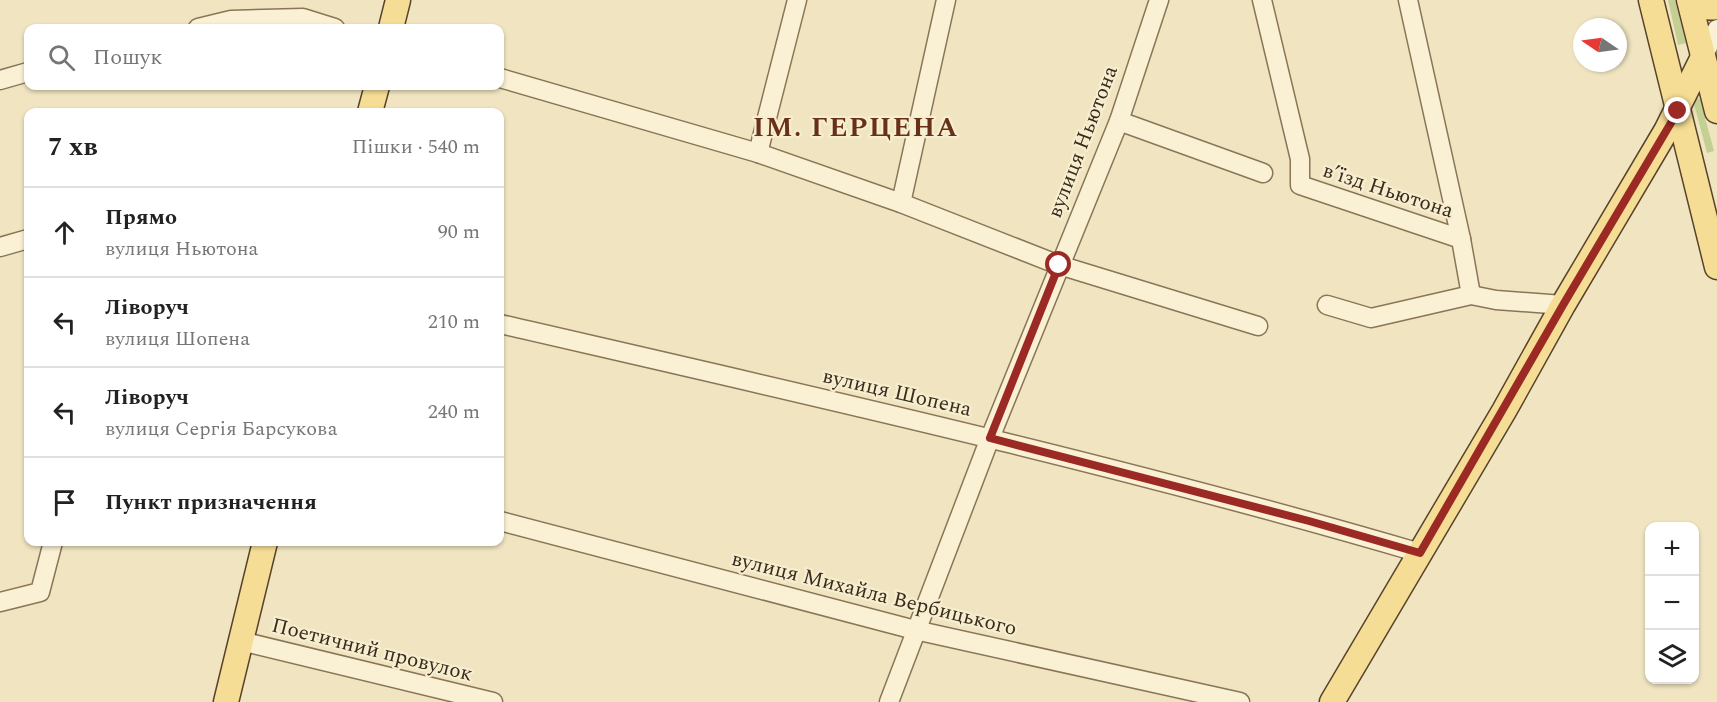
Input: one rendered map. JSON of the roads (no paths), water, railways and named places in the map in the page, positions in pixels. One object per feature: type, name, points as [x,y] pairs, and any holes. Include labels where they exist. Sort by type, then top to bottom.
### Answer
[{"type":"main road","points":[[392,24],[398,0]]},
{"type":"main road","points":[[1651,0],[1717,267]]},
{"type":"main road","points":[[1690,0],[1708,9],[1717,8]]},
{"type":"main road","points":[[1690,0],[1717,111]]},
{"type":"main road","points":[[1332,702],[1678,111],[1703,57]]},
{"type":"main road","points":[[371,108],[376,90]]},
{"type":"main road","points":[[226,702],[264,546]]},
{"type":"street","points":[[758,153],[797,0]]},
{"type":"street","points":[[901,203],[946,0]]},
{"type":"street","name":"вулиця Ньютона","points":[[889,702],[990,438],[1119,121],[1160,0]]},
{"type":"street","name":"в’їзд Ньютона","points":[[1262,0],[1300,159],[1300,185],[1461,239]]},
{"type":"street","points":[[1408,0],[1461,239],[1471,295]]},
{"type":"street","points":[[214,24],[231,20],[303,18],[322,24]]},
{"type":"street","points":[[1703,57],[1717,29]]},
{"type":"street","points":[[0,80],[24,73]]},
{"type":"street","points":[[504,79],[758,153],[901,203],[1059,265],[1258,326]]},
{"type":"street","points":[[1119,121],[1263,173]]},
{"type":"street","points":[[0,247],[24,240]]},
{"type":"street","points":[[1327,305],[1371,318],[1471,295],[1496,300],[1563,305]]},
{"type":"street","name":"вулиця Шопена","points":[[504,325],[990,438],[1309,521],[1420,553]]},
{"type":"street","name":"вулиця Михайла Вербицького","points":[[504,522],[915,630],[1240,702]]},
{"type":"street","points":[[0,602],[40,592],[52,546]]},
{"type":"street","name":"Поетичний провулок","points":[[241,641],[493,702]]},
{"type":"district","name":"ІМ. ГЕРЦЕНА","points":[[856,128]]}]
